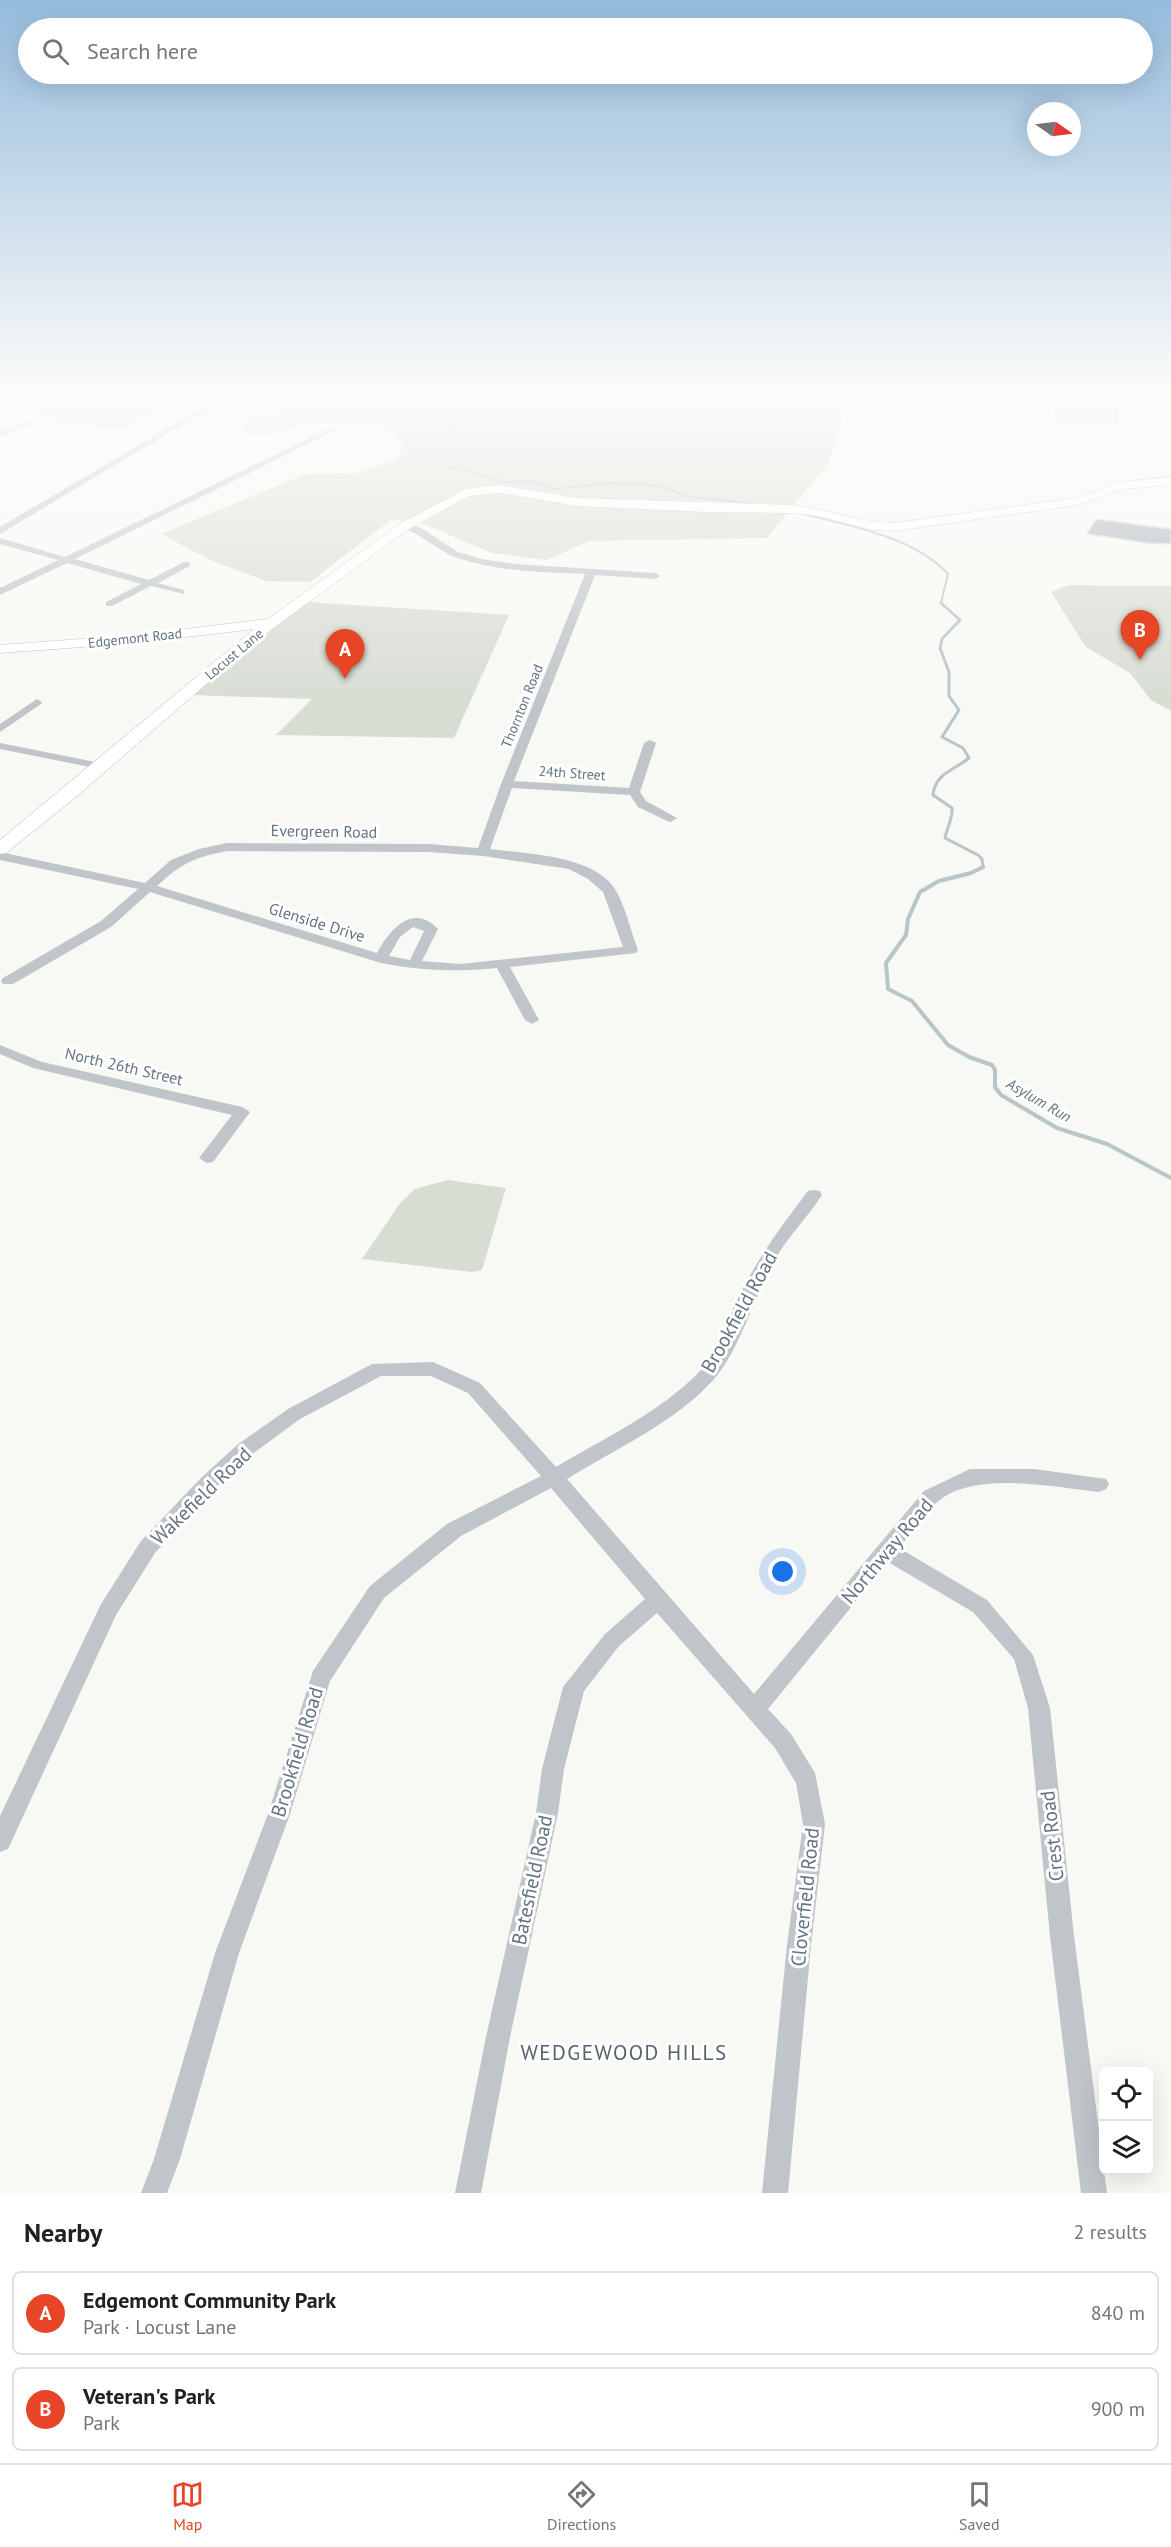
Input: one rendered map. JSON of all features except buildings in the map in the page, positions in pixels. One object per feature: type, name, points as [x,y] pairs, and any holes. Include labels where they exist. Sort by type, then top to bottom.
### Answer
[{"type":"street","points":[[0,531],[53,499]]},
{"type":"street","points":[[0,592],[191,499]]},
{"type":"street","name":"Locust Lane","points":[[0,849],[271,623],[405,526],[451,499]]},
{"type":"street","name":"Locust Lane","points":[[562,499],[577,502],[818,512],[871,526],[894,527],[1083,499]]},
{"type":"street","points":[[405,526],[418,530],[455,554],[480,562],[655,576]]},
{"type":"street","points":[[0,541],[181,592]]},
{"type":"street","points":[[109,604],[152,584],[187,564]]},
{"type":"street","name":"Thornton Road","points":[[483,852],[507,784],[591,572]]},
{"type":"street","name":"Edgemont Road","points":[[0,649],[136,639],[271,623]]},
{"type":"street","points":[[0,729],[37,702]]},
{"type":"street","points":[[651,743],[634,792],[642,804],[672,818]]},
{"type":"street","points":[[0,746],[100,766]]},
{"type":"street","name":"24th Street","points":[[507,784],[634,792]]},
{"type":"street","name":"Evergreen Road","points":[[8,981],[106,924],[175,863],[202,852],[227,847],[429,848],[483,852],[573,866],[592,876],[609,890],[631,950]]},
{"type":"street","name":"Glenside Drive","points":[[0,856],[147,887],[381,959],[414,965],[460,968],[631,950]]},
{"type":"street","points":[[381,959],[398,929],[405,924],[421,923],[431,929],[414,965]]},
{"type":"street","points":[[501,962],[532,1020]]},
{"type":"street","name":"North 26th Street","points":[[0,1049],[38,1065],[242,1112],[207,1158]]},
{"type":"street","name":"Brookfield Road","points":[[154,2193],[167,2159],[227,1953],[279,1814],[320,1678],[377,1592],[454,1530],[555,1477],[672,1406],[707,1375],[721,1354],[747,1296],[770,1253],[814,1196]]},
{"type":"street","name":"Wakefield Road","points":[[0,1841],[108,1610],[148,1548],[207,1484],[244,1450],[294,1414],[378,1369],[433,1369],[474,1388],[555,1477]]},
{"type":"street","name":"Cloverfield Road","points":[[555,1477],[658,1600],[783,1740],[807,1780],[814,1824],[799,1945],[775,2193]]},
{"type":"street","name":"Northway Road","points":[[754,1710],[931,1496],[970,1477],[1034,1477],[1099,1484]]},
{"type":"street","name":"Crest Road","points":[[885,1550],[980,1606],[1023,1655],[1039,1708],[1062,1936],[1094,2193]]},
{"type":"street","name":"Batesfield Road","points":[[468,2193],[498,2037],[547,1813],[554,1769],[574,1687],[612,1640],[658,1600]]},
{"type":"shaded area","points":[[245,499],[799,499],[767,538],[589,541],[547,560],[492,553],[426,525],[392,519],[310,582],[266,581],[212,561],[161,534]]},
{"type":"shaded area","points":[[1068,585],[1171,586],[1171,711],[1151,700],[1130,673],[1086,647],[1051,592]]},
{"type":"shaded area","points":[[307,602],[509,615],[454,738],[276,735],[312,699],[190,695]]},
{"type":"shaded area","points":[[448,1180],[506,1188],[482,1270],[472,1272],[362,1259],[401,1202],[415,1189]]},
{"type":"waterway","name":"Asylum Run","points":[[714,499],[757,506]]},
{"type":"waterway","name":"Asylum Run","points":[[803,514],[881,535],[900,542],[934,561],[948,574],[941,603]]},
{"type":"waterway","name":"Asylum Run","points":[[941,603],[960,620],[942,639],[940,648],[949,672],[949,696],[959,710],[942,737],[963,748],[969,758],[942,777],[933,795],[952,808],[952,816],[945,838],[978,855],[982,859],[983,867]]},
{"type":"waterway","name":"Asylum Run","points":[[983,867],[971,873],[939,881],[920,892],[908,919],[906,935],[886,963],[888,989],[912,1001],[948,1045],[969,1057],[992,1065],[995,1070],[995,1087],[1001,1095],[1057,1128],[1107,1144],[1171,1178]]},
{"type":"place","name":"Veteran's Park","points":[[1140,660]]},
{"type":"place","name":"Edgemont Community Park","points":[[345,679]]},
{"type":"district","name":"WEDGEWOOD HILLS","points":[[624,2052]]}]
